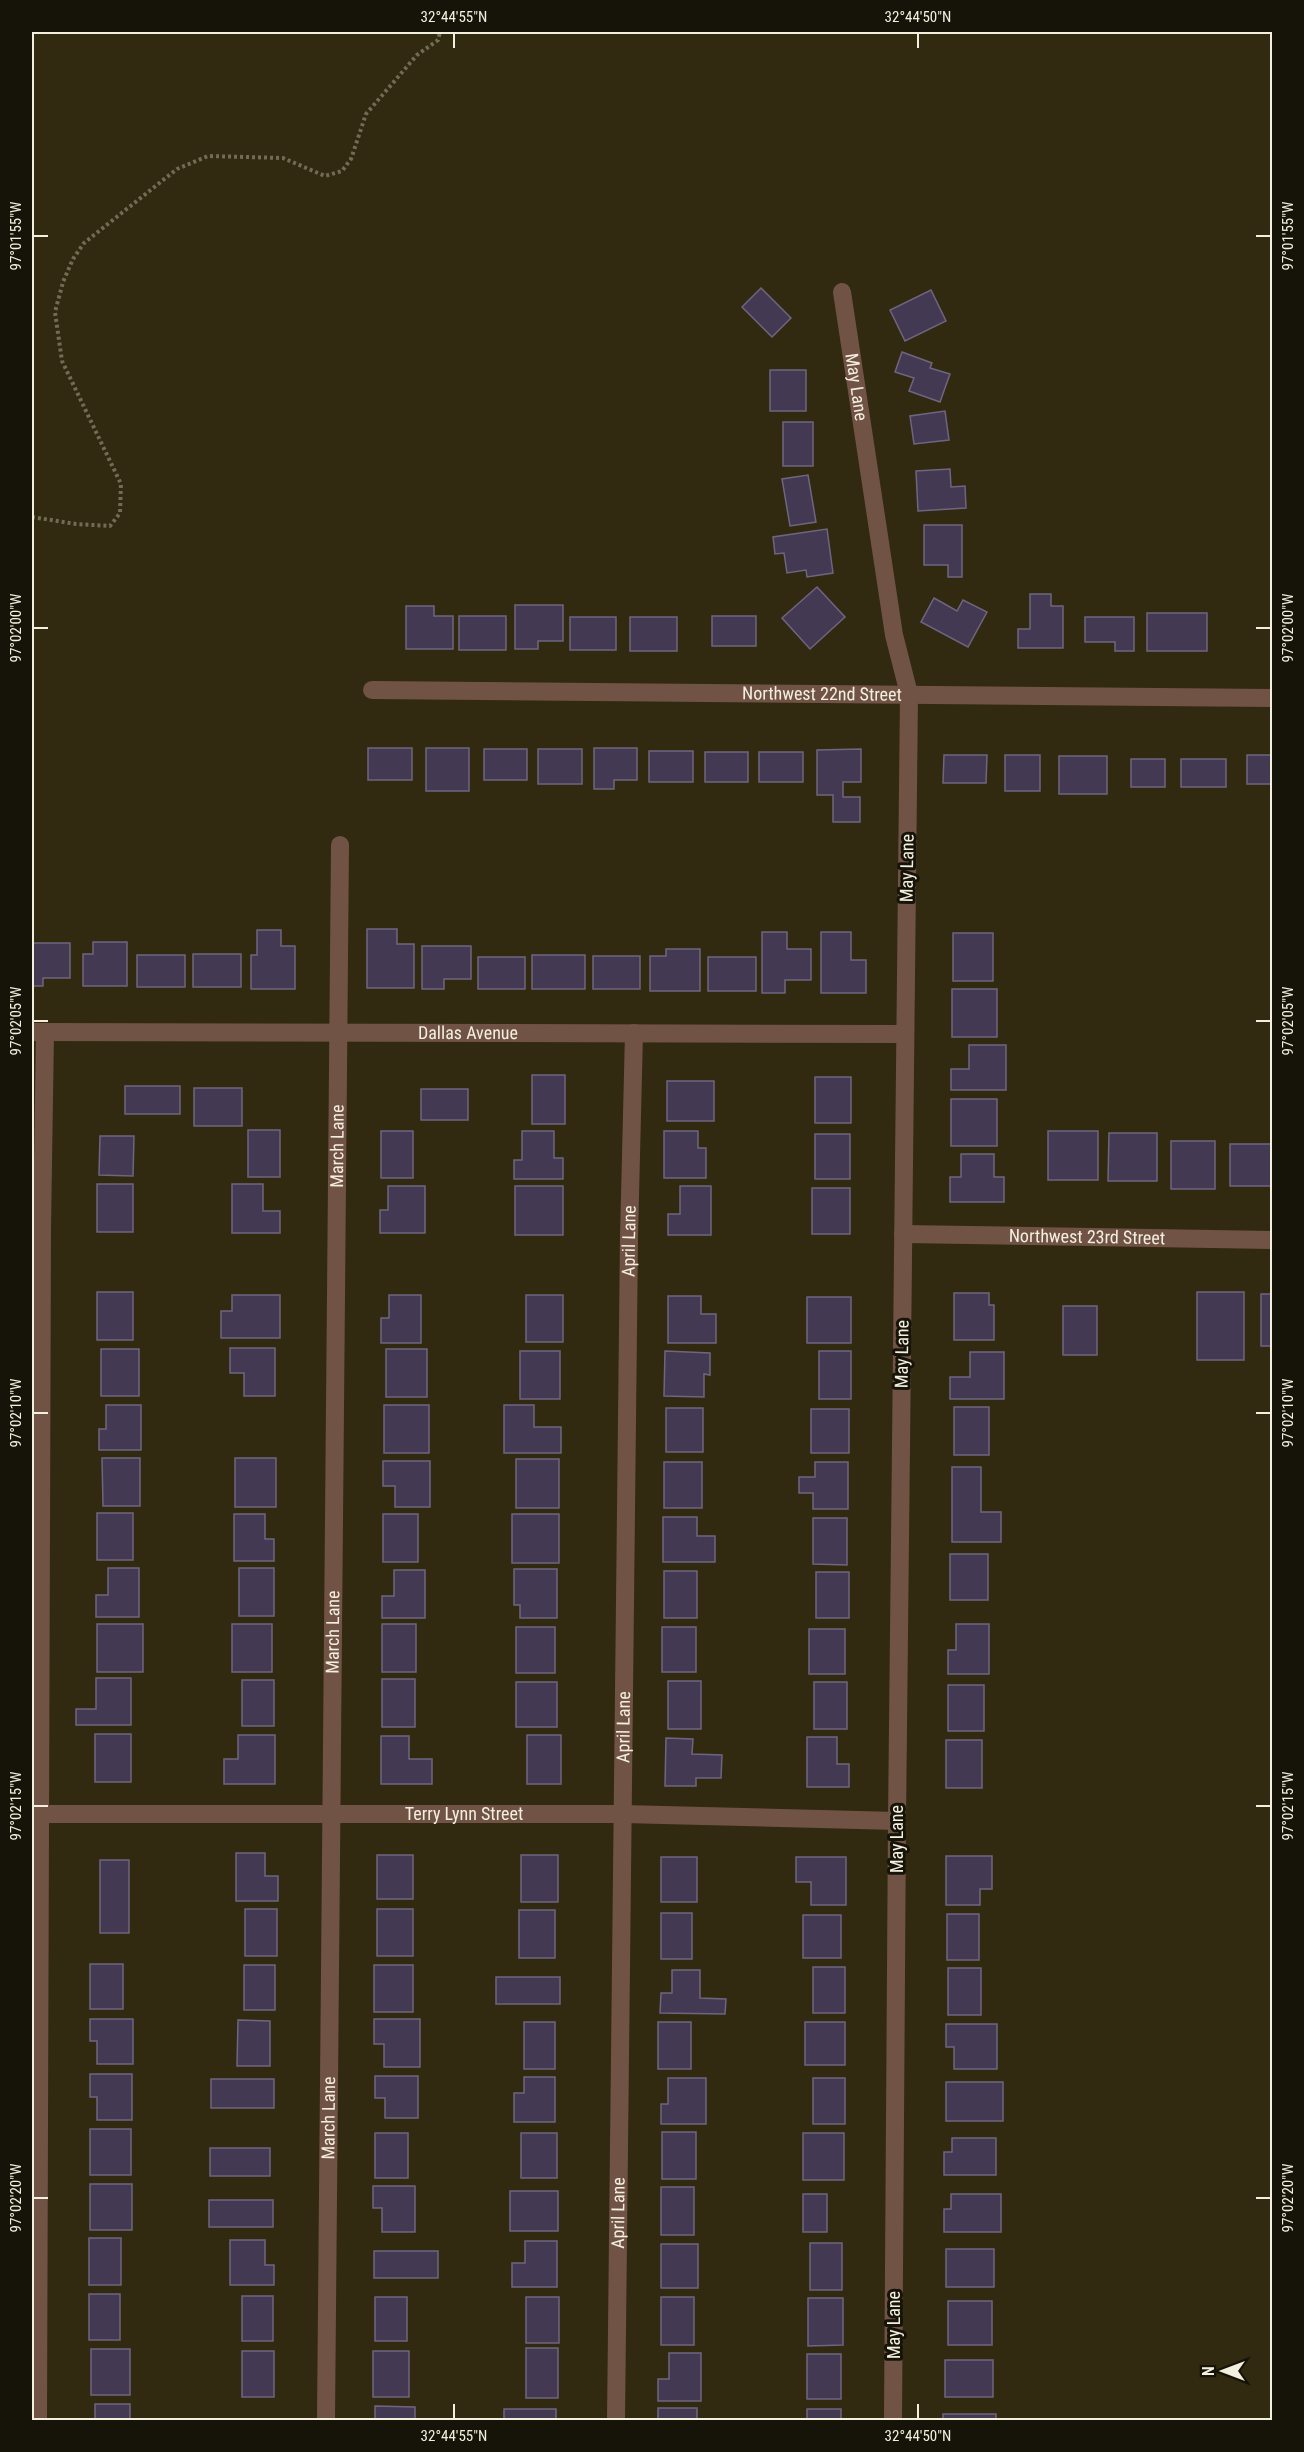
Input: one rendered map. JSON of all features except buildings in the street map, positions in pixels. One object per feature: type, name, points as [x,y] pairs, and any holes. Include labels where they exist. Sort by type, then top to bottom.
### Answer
[{"type":"street","name":"May Lane","points":[[842,292],[894,635],[909,694],[893,2421]]},
{"type":"street","name":"Northwest 22nd Street","points":[[372,690],[1272,698]]},
{"type":"street","name":"March Lane","points":[[326,2421],[340,845]]},
{"type":"street","name":"Dallas Avenue","points":[[38,1032],[905,1034]]},
{"type":"street","points":[[38,1032],[42,1240],[36,1814],[38,2421]]},
{"type":"street","name":"April Lane","points":[[616,2421],[634,1033]]},
{"type":"street","name":"Northwest 23rd Street","points":[[903,1234],[1272,1240]]},
{"type":"street","name":"Terry Lynn Street","points":[[36,1814],[623,1814],[897,1821]]},
{"type":"path","points":[[32,517],[76,524],[110,526],[120,513],[121,484],[62,360],[55,312],[63,282],[73,258],[84,243],[177,169],[208,156],[283,158],[326,176],[342,171],[351,159],[366,114],[417,55],[438,40],[440,32]]}]
